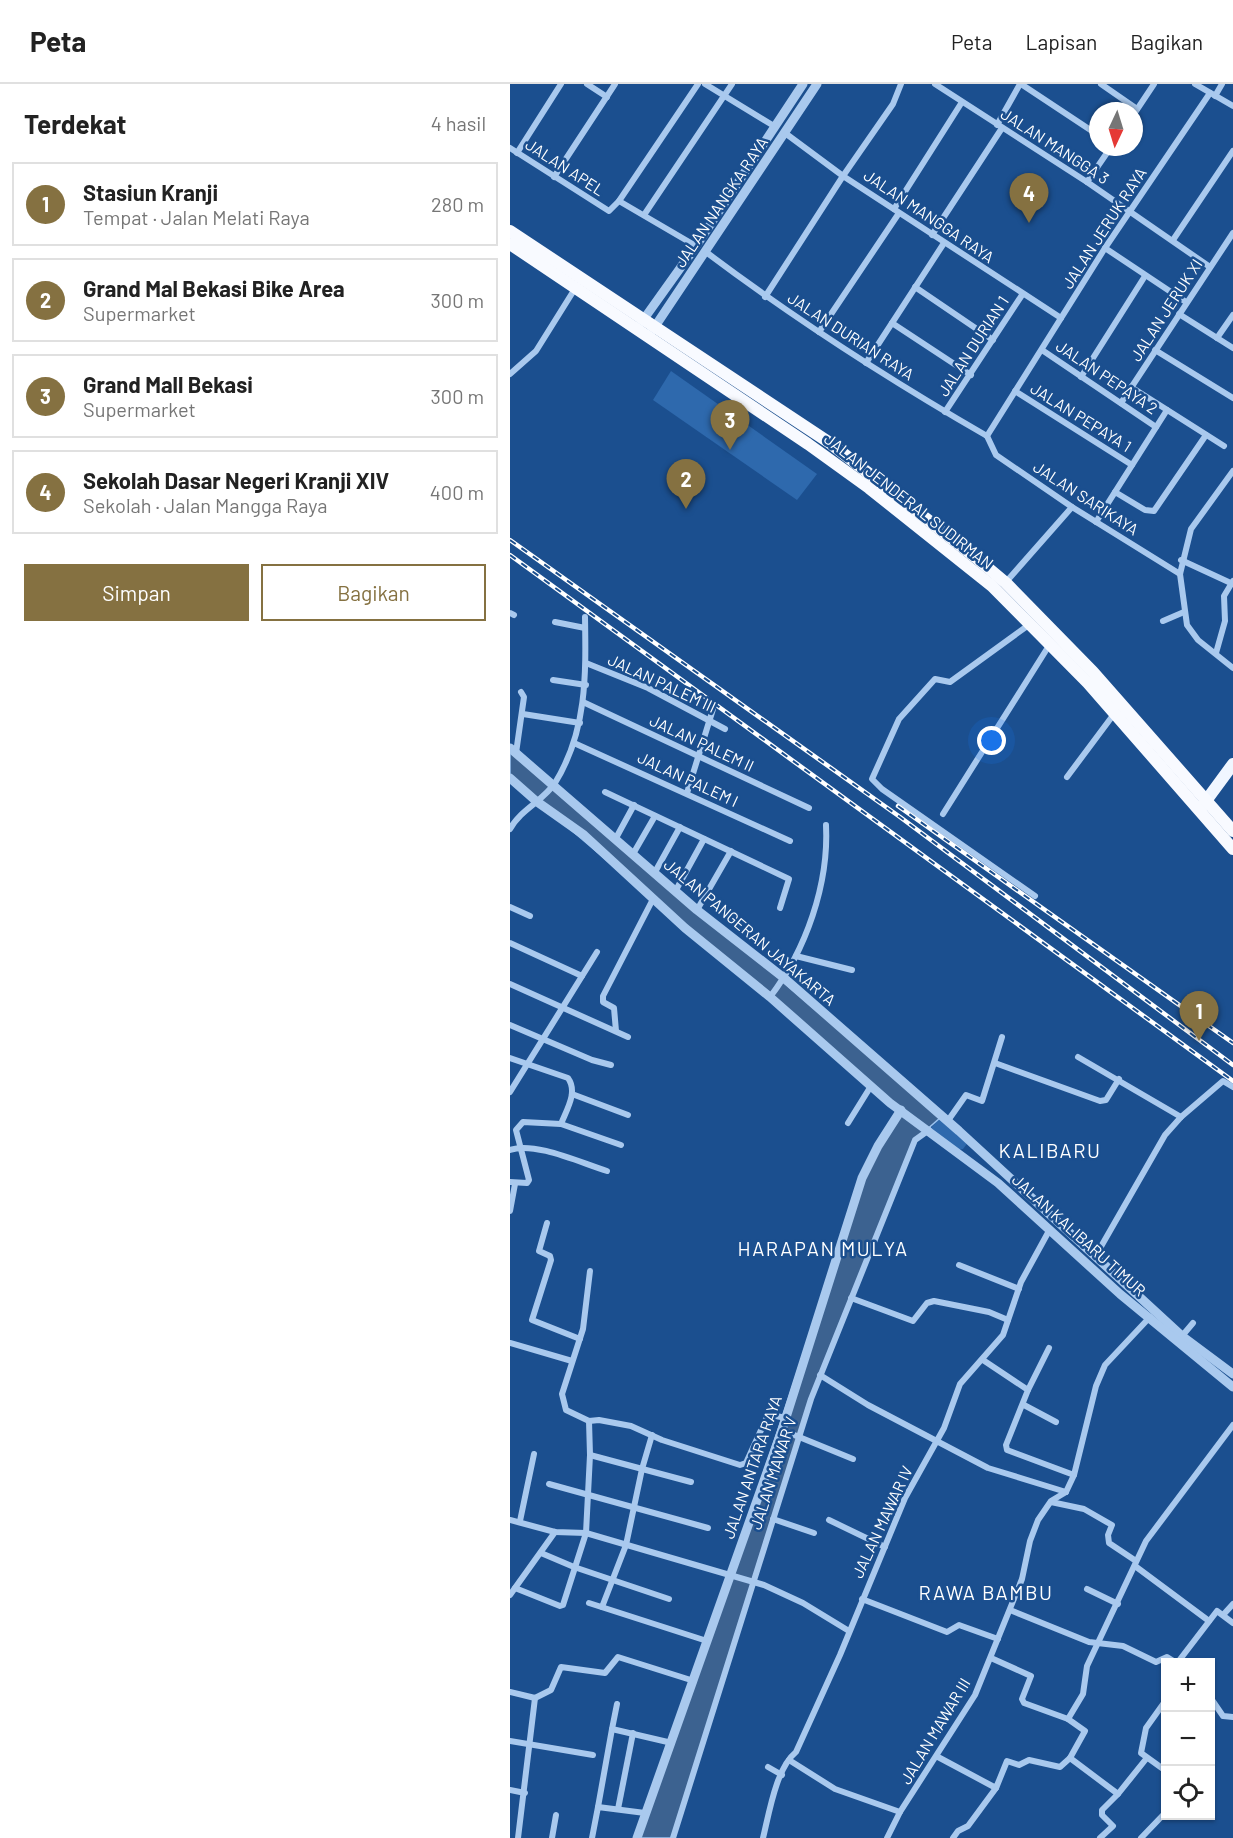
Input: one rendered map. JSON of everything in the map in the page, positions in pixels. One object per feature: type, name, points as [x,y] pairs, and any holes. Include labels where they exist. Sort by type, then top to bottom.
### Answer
[{"type":"highway","name":"JALAN JENDERAL SUDIRMAN","points":[[510,231],[640,325]]},
{"type":"highway","name":"JALAN JENDERAL SUDIRMAN","points":[[510,244],[576,287],[806,426],[992,586],[1097,685],[1114,714],[1203,807],[1233,831]]},
{"type":"highway","name":"JALAN JENDERAL SUDIRMAN","points":[[873,483],[1006,583],[1203,807],[1233,849]]},
{"type":"main road","points":[[1203,807],[1233,764]]},
{"type":"street","points":[[517,153],[561,84]]},
{"type":"street","points":[[587,84],[607,97]]},
{"type":"street","points":[[554,177],[615,84]]},
{"type":"street","points":[[619,201],[698,84]]},
{"type":"street","points":[[705,84],[726,94],[774,126]]},
{"type":"street","points":[[644,215],[732,84]]},
{"type":"street","name":"JALAN NANGKA RAYA","points":[[640,325],[696,246],[803,84]]},
{"type":"street","name":"JALAN NANGKA RAYA","points":[[651,332],[817,84]]},
{"type":"street","points":[[765,297],[843,176],[893,104],[901,84]]},
{"type":"street","name":"JALAN MANGGA 3","points":[[935,84],[1087,182],[1210,267]]},
{"type":"street","points":[[932,235],[1000,126],[1021,84],[1089,129]]},
{"type":"street","points":[[1101,84],[1124,102]]},
{"type":"street","points":[[1142,102],[1154,84]]},
{"type":"street","points":[[1195,84],[1209,90],[1233,106]]},
{"type":"street","name":"JALAN JERUK RAYA","points":[[987,436],[1209,90],[1222,84]]},
{"type":"street","points":[[819,332],[962,102]]},
{"type":"street","name":"JALAN MANGGA RAYA","points":[[785,133],[843,176],[1022,295],[1061,318]]},
{"type":"street","name":"JALAN APEL","points":[[510,148],[608,211],[619,201],[696,246]]},
{"type":"street","points":[[1173,240],[1233,151]]},
{"type":"street","points":[[1087,182],[1105,156]]},
{"type":"street","points":[[744,173],[753,179]]},
{"type":"street","points":[[725,201],[735,206]]},
{"type":"street","name":"JALAN JERUK XI","points":[[1121,403],[1232,235]]},
{"type":"street","points":[[866,363],[944,243]]},
{"type":"street","points":[[1105,249],[1186,302]]},
{"type":"street","name":"JALAN DURIAN RAYA","points":[[706,252],[765,297],[866,363],[987,436]]},
{"type":"street","points":[[1081,377],[1145,276]]},
{"type":"street","points":[[510,374],[536,351],[576,287]]},
{"type":"street","points":[[915,287],[993,340]]},
{"type":"street","name":"JALAN DURIAN 1","points":[[945,412],[1022,295]]},
{"type":"street","points":[[1179,314],[1233,348]]},
{"type":"street","points":[[1217,338],[1233,315]]},
{"type":"street","points":[[892,322],[970,375]]},
{"type":"street","points":[[1155,350],[1233,398]]},
{"type":"street","name":"JALAN PEPAYA 2","points":[[1042,351],[1156,427]]},
{"type":"street","points":[[1131,387],[1224,446]]},
{"type":"street","name":"JALAN PEPAYA 1","points":[[1015,391],[1132,465]]},
{"type":"street","points":[[1096,522],[1167,410]]},
{"type":"street","points":[[1115,492],[1145,510],[1154,511],[1206,435]]},
{"type":"street","name":"JALAN SARIKAYA","points":[[987,436],[996,455],[1072,507],[1178,573]]},
{"type":"street","points":[[1233,471],[1191,529],[1178,573],[1184,612],[1191,632],[1233,668]]},
{"type":"street","points":[[1006,583],[1072,507]]},
{"type":"street","points":[[1181,560],[1233,582],[1224,596],[1225,621],[1216,653]]},
{"type":"street","points":[[1163,621],[1184,612]]},
{"type":"street","points":[[510,829],[524,809],[554,784],[574,743],[580,723],[586,685],[585,617]]},
{"type":"street","points":[[555,622],[585,628]]},
{"type":"street","points":[[1031,623],[950,682],[935,679],[899,719],[872,780],[1035,896]]},
{"type":"street","points":[[943,814],[1050,643]]},
{"type":"street","name":"JALAN PALEM III","points":[[586,663],[648,688],[725,729]]},
{"type":"street","points":[[553,680],[586,685]]},
{"type":"street","points":[[513,750],[523,714],[524,697],[520,692]]},
{"type":"street","name":"JALAN PALEM II","points":[[583,702],[809,808]]},
{"type":"street","points":[[687,793],[713,709]]},
{"type":"street","points":[[523,714],[580,723]]},
{"type":"street","points":[[1067,777],[1114,714]]},
{"type":"street","name":"JALAN PALEM I","points":[[574,743],[790,841]]},
{"type":"street","name":"JALAN PANGERAN JAYAKARTA","points":[[513,750],[969,1141]]},
{"type":"street","points":[[510,778],[584,835],[652,899],[901,1110]]},
{"type":"street","points":[[605,792],[789,879],[780,908]]},
{"type":"street","points":[[616,838],[633,805]]},
{"type":"street","points":[[633,854],[655,816]]},
{"type":"street","points":[[770,997],[783,980],[796,956],[813,912],[822,878],[826,825]]},
{"type":"street","points":[[655,872],[680,827]]},
{"type":"street","points":[[676,890],[704,839]]},
{"type":"street","points":[[697,910],[731,851]]},
{"type":"street","points":[[616,1031],[615,1009],[605,1003],[603,996],[652,899]]},
{"type":"street","points":[[510,907],[530,916]]},
{"type":"street","points":[[510,943],[582,976]]},
{"type":"street","points":[[510,1092],[597,952]]},
{"type":"street","points":[[796,956],[852,970]]},
{"type":"street","points":[[510,984],[628,1037]]},
{"type":"street","points":[[510,1024],[592,1060],[611,1065]]},
{"type":"street","points":[[947,1122],[966,1095],[982,1101],[1002,1037]]},
{"type":"street","points":[[1078,1057],[1181,1117]]},
{"type":"street","points":[[510,1058],[568,1078],[572,1085],[572,1094],[561,1124]]},
{"type":"street","points":[[995,1063],[1100,1101],[1106,1100],[1119,1079]]},
{"type":"street","points":[[1095,1257],[1157,1148],[1181,1117],[1223,1082],[1233,1088]]},
{"type":"street","points":[[848,1123],[872,1086]]},
{"type":"street","points":[[572,1094],[627,1115]]},
{"type":"street","name":"JALAN KALIBARU TIMUR","points":[[901,1110],[982,1170],[1233,1387]]},
{"type":"street","name":"JALAN ANTARA RAYA","points":[[637,1838],[730,1575],[785,1431],[786,1418],[862,1178],[878,1146],[901,1110]]},
{"type":"street","points":[[510,1211],[513,1183],[527,1183],[529,1180],[516,1130],[519,1123],[528,1120],[561,1124],[621,1145]]},
{"type":"street","name":"JALAN MAWAR V","points":[[673,1838],[820,1375],[915,1140],[929,1130]]},
{"type":"street","points":[[957,1150],[963,1149],[969,1141]]},
{"type":"street","name":"JALAN KALIBARU TIMUR","points":[[969,1141],[1182,1336],[1233,1374]]},
{"type":"street","points":[[510,1150],[521,1146],[607,1171]]},
{"type":"street","points":[[982,1170],[987,1165],[993,1165]]},
{"type":"street","points":[[547,1223],[539,1251],[550,1256],[551,1260],[532,1320],[580,1338]]},
{"type":"street","name":"JALAN MAWAR IV","points":[[763,1838],[770,1807],[789,1760],[796,1752],[905,1498],[938,1440],[960,1384],[1003,1335],[1019,1289],[1050,1229]]},
{"type":"street","points":[[958,1265],[1019,1289]]},
{"type":"street","points":[[590,1271],[584,1325],[562,1394],[562,1402],[569,1412],[589,1421],[598,1420],[631,1426],[740,1465],[746,1463],[767,1417],[771,1415],[786,1418]]},
{"type":"street","points":[[851,1298],[913,1321],[927,1303],[934,1301],[989,1312],[1008,1320]]},
{"type":"street","points":[[820,1375],[868,1405],[1004,1475],[1066,1492],[1074,1475],[1096,1386],[1105,1365],[1150,1317]]},
{"type":"street","points":[[1182,1336],[1193,1323]]},
{"type":"street","points":[[510,1343],[572,1361]]},
{"type":"street","points":[[1049,1348],[1028,1390],[1024,1405],[1006,1445],[1007,1450],[1074,1475]]},
{"type":"street","points":[[983,1360],[1028,1390]]},
{"type":"street","points":[[1024,1405],[1056,1422]]},
{"type":"street","points":[[515,1588],[562,1606],[585,1533],[589,1495],[589,1421]]},
{"type":"street","points":[[1068,1719],[1083,1694],[1088,1666],[1146,1541],[1165,1512],[1233,1425]]},
{"type":"street","points":[[785,1431],[854,1458]]},
{"type":"street","points":[[602,1607],[626,1545],[642,1468],[652,1435]]},
{"type":"street","points":[[520,1521],[534,1454]]},
{"type":"street","points":[[590,1455],[691,1482]]},
{"type":"street","points":[[549,1484],[708,1528]]},
{"type":"street","name":"JALAN MAWAR III","points":[[887,1838],[900,1812],[938,1757],[975,1695],[1022,1579],[1032,1534],[1044,1509],[1066,1492]]},
{"type":"street","points":[[1051,1502],[1084,1509],[1112,1525],[1107,1539],[1109,1544],[1209,1621]]},
{"type":"street","points":[[773,1519],[814,1533]]},
{"type":"street","points":[[510,1520],[555,1532],[585,1533],[753,1581],[803,1603],[849,1631]]},
{"type":"street","points":[[829,1520],[885,1547]]},
{"type":"street","points":[[510,1595],[555,1532]]},
{"type":"street","points":[[541,1553],[574,1567],[669,1599]]},
{"type":"street","points":[[1087,1589],[1118,1604]]},
{"type":"street","points":[[862,1599],[947,1632],[959,1625],[998,1640]]},
{"type":"street","points":[[589,1603],[707,1641]]},
{"type":"street","points":[[1223,1615],[1233,1604]]},
{"type":"street","points":[[1010,1610],[1089,1642],[1123,1646],[1156,1662],[1161,1660]]},
{"type":"street","points":[[1179,1658],[1217,1611],[1233,1623]]},
{"type":"street","points":[[510,1692],[536,1698],[551,1690],[561,1667],[605,1672],[618,1656],[694,1681]]},
{"type":"street","points":[[953,1838],[958,1831],[968,1826],[996,1788],[1007,1761],[1019,1765],[1028,1760],[1060,1767],[1070,1758],[1085,1731],[1068,1719],[1024,1703],[1022,1699],[1031,1676],[991,1658]]},
{"type":"street","points":[[518,1838],[536,1698]]},
{"type":"street","points":[[592,1838],[618,1704]]},
{"type":"street","points":[[1215,1704],[1223,1716],[1233,1717]]},
{"type":"street","points":[[1161,1706],[1151,1719],[1143,1737],[1141,1753],[1161,1768]]},
{"type":"street","points":[[612,1729],[672,1743]]},
{"type":"street","points":[[618,1809],[633,1733]]},
{"type":"street","points":[[510,1741],[593,1755]]},
{"type":"street","points":[[938,1757],[996,1788]]},
{"type":"street","points":[[1070,1758],[1118,1794]]},
{"type":"street","points":[[1100,1838],[1113,1826],[1102,1811],[1146,1759]]},
{"type":"street","points":[[789,1760],[835,1789],[900,1812]]},
{"type":"street","points":[[768,1767],[783,1775]]},
{"type":"street","points":[[510,1790],[525,1793]]},
{"type":"street","points":[[597,1809],[645,1813]]},
{"type":"street","points":[[552,1838],[556,1815]]},
{"type":"street","points":[[1141,1838],[1161,1817]]},
{"type":"shaded area","points":[[671,371],[817,474],[797,500],[653,400]]},
{"type":"shaded area","points":[[510,748],[941,1117],[915,1140],[820,1375],[673,1838],[637,1838],[694,1681],[862,1178],[901,1110],[510,778]]},
{"type":"shaded area","points":[[941,1117],[969,1141],[963,1149],[957,1150],[929,1130]]},
{"type":"railway","points":[[510,540],[900,817],[1233,1065]]},
{"type":"railway","points":[[510,555],[1233,1081]]},
{"type":"railway","points":[[898,806],[1233,1043]]},
{"type":"place","name":"Sekolah Dasar Negeri Kranji XIV","points":[[1029,223]]},
{"type":"place","name":"Grand Mall Bekasi","points":[[730,450]]},
{"type":"place","name":"Grand Mal Bekasi Bike Area","points":[[686,509]]},
{"type":"place","name":"Stasiun Kranji","points":[[1199,1041]]},
{"type":"district","name":"KALIBARU","points":[[1050,1151]]},
{"type":"district","name":"HARAPAN MULYA","points":[[823,1249]]},
{"type":"district","name":"RAWA BAMBU","points":[[986,1593]]}]
